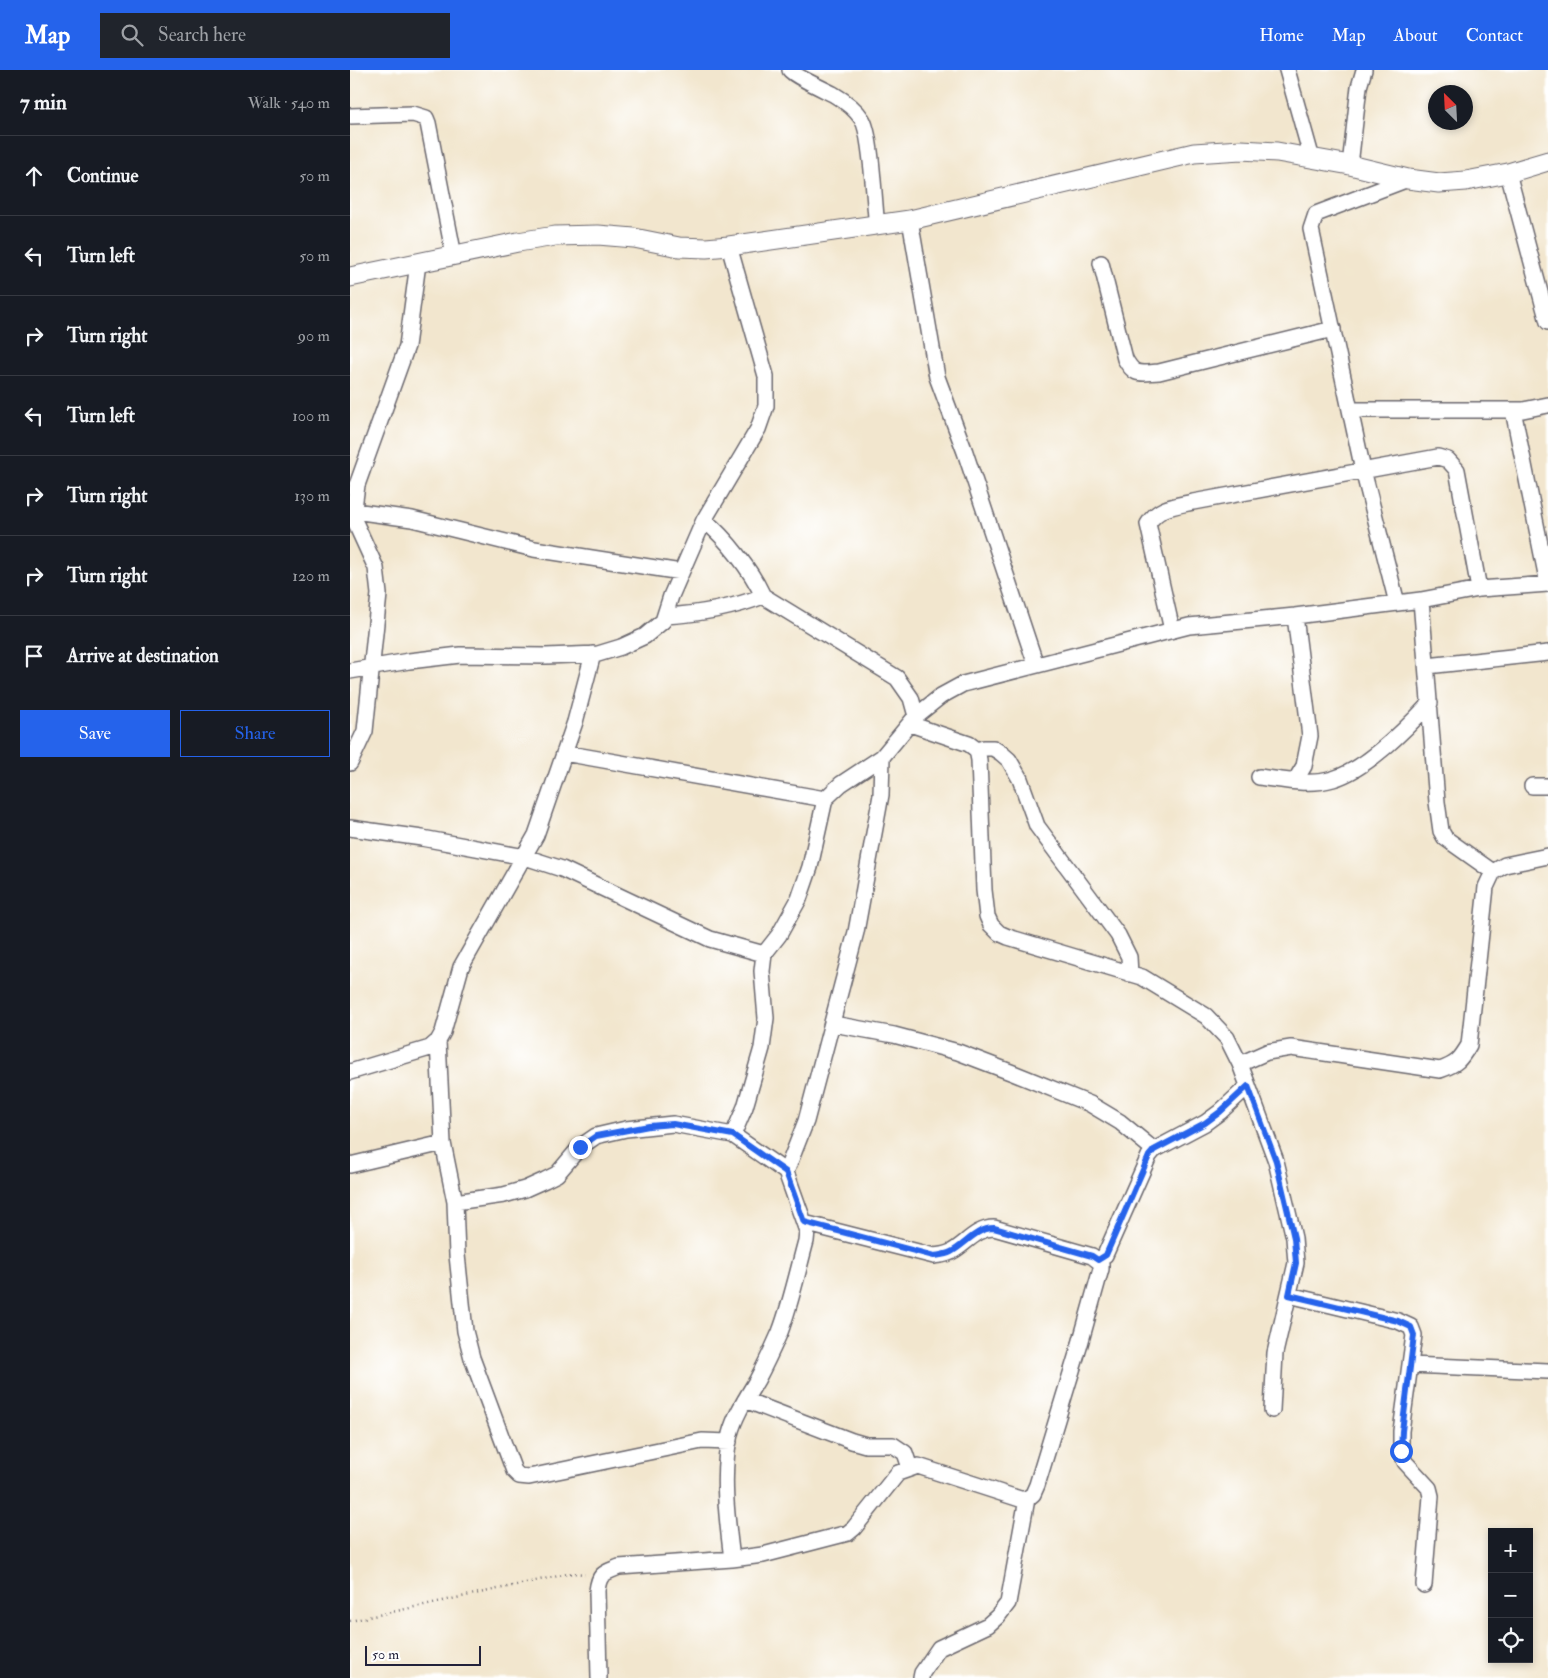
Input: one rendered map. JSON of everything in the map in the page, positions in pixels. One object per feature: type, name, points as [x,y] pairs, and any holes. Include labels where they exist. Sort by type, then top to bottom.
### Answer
[{"type":"main road","points":[[350,277],[555,236],[598,235],[634,238],[678,247],[706,248],[876,226],[910,220],[1194,153],[1241,150],[1277,152],[1350,165],[1408,179],[1439,183],[1466,181],[1508,173],[1548,161]]},
{"type":"street","points":[[790,70],[792,74],[812,82],[849,104],[863,120],[868,135],[876,226]]},
{"type":"street","points":[[1287,70],[1312,159]]},
{"type":"street","points":[[1350,165],[1359,87],[1364,70]]},
{"type":"street","points":[[350,116],[413,114],[426,118],[454,256]]},
{"type":"street","points":[[1508,173],[1548,322]]},
{"type":"street","points":[[1397,603],[1350,410],[1311,229],[1316,214],[1408,179]]},
{"type":"street","points":[[910,220],[937,377],[965,452],[1036,665]]},
{"type":"street","points":[[350,671],[460,655],[546,656],[598,654],[621,647],[645,636],[663,621],[671,596],[704,520],[758,429],[766,406],[766,376],[729,246]]},
{"type":"street","points":[[350,763],[365,731],[379,594],[376,568],[355,522],[354,511],[357,485],[406,346],[418,263]]},
{"type":"street","points":[[1101,263],[1125,358],[1131,370],[1141,373],[1159,372],[1333,329]]},
{"type":"street","points":[[1350,410],[1523,410],[1548,406]]},
{"type":"street","points":[[733,1135],[750,1091],[762,1048],[766,1018],[762,971],[764,954],[779,935],[799,898],[810,867],[825,799],[841,784],[882,756],[913,720],[941,696],[963,684],[1189,626],[1295,616],[1421,600],[1479,590],[1548,584],[1513,410]]},
{"type":"street","points":[[1172,630],[1148,524],[1160,510],[1193,502],[1438,457],[1448,460],[1457,470],[1479,590]]},
{"type":"street","points":[[354,511],[412,519],[534,549],[681,572]]},
{"type":"street","points":[[704,520],[719,532],[758,583],[763,596],[898,678],[911,698],[913,720]]},
{"type":"street","points":[[665,616],[694,613],[747,602],[763,596]]},
{"type":"street","points":[[1421,600],[1441,831],[1446,838],[1493,872]]},
{"type":"street","points":[[1295,616],[1310,736],[1304,766],[1295,781]]},
{"type":"street","points":[[1427,666],[1548,653]]},
{"type":"street","points":[[350,1072],[430,1048],[438,1041],[443,1032],[461,968],[536,835],[575,722],[593,654]]},
{"type":"street","points":[[1259,777],[1295,781],[1333,779],[1355,769],[1400,735],[1430,703]]},
{"type":"street","points":[[913,720],[969,744],[977,750],[980,760],[984,890],[987,916],[991,925],[998,933],[1142,977],[1206,1016],[1226,1038],[1240,1064],[1276,1161],[1294,1238],[1296,1263],[1275,1353],[1272,1410]]},
{"type":"street","points":[[977,750],[993,748],[1001,752],[1009,760],[1020,779],[1037,826],[1122,941],[1128,957],[1130,974]]},
{"type":"street","points":[[564,753],[825,799]]},
{"type":"street","points":[[786,1172],[806,1121],[848,966],[882,795],[882,756]]},
{"type":"street","points":[[1532,786],[1548,786]]},
{"type":"street","points":[[350,828],[422,838],[525,857],[562,869],[710,939],[764,954]]},
{"type":"street","points":[[1240,1064],[1266,1052],[1291,1048],[1440,1070],[1452,1066],[1461,1060],[1470,1045],[1486,887],[1493,872],[1505,866],[1548,856]]},
{"type":"street","points":[[833,1024],[894,1035],[958,1052],[1013,1073],[1090,1104],[1120,1122],[1154,1150]]},
{"type":"street","points":[[438,1041],[443,1143],[455,1202],[457,1255],[465,1330],[478,1376],[514,1471],[519,1476],[529,1477],[702,1441],[729,1442]]},
{"type":"street","points":[[1098,1260],[1106,1255],[1149,1156],[1154,1150],[1205,1123],[1248,1086]]},
{"type":"street","points":[[455,1202],[504,1195],[525,1189],[545,1180],[557,1174],[580,1147],[596,1136],[634,1128],[673,1124],[733,1135],[786,1172],[807,1231],[806,1241],[780,1331],[759,1376],[738,1414],[729,1442],[726,1459],[727,1514],[732,1559]]},
{"type":"street","points":[[350,1165],[443,1143]]},
{"type":"street","points":[[804,1222],[934,1256],[952,1252],[981,1232],[988,1228],[994,1228],[1092,1256],[1101,1263],[1101,1269],[1080,1344],[1037,1485],[1027,1499],[1008,1602],[998,1616],[988,1624],[939,1648],[921,1678]]},
{"type":"street","points":[[1289,1295],[1398,1321],[1411,1327],[1414,1335],[1401,1451],[1405,1462],[1429,1488],[1431,1496],[1424,1584]]},
{"type":"street","points":[[1410,1365],[1548,1371]]},
{"type":"street","points":[[746,1400],[852,1441],[866,1445],[893,1445],[905,1453],[910,1468]]},
{"type":"street","points":[[599,1678],[597,1591],[598,1579],[604,1573],[619,1567],[763,1555],[848,1533],[898,1472],[918,1466],[1020,1499],[1027,1499]]},
{"type":"path","points":[[350,1621],[572,1573],[583,1573],[598,1579]]},
{"type":"route","points":[[580,1147],[596,1136],[626,1129],[673,1124],[733,1135],[786,1172],[804,1222],[934,1256],[952,1252],[968,1239],[988,1228],[994,1228],[1092,1256],[1098,1260],[1106,1255],[1149,1156],[1154,1150],[1205,1123],[1248,1086],[1276,1161],[1294,1238],[1296,1263],[1289,1295],[1398,1321],[1411,1327],[1414,1335],[1401,1451]]}]
